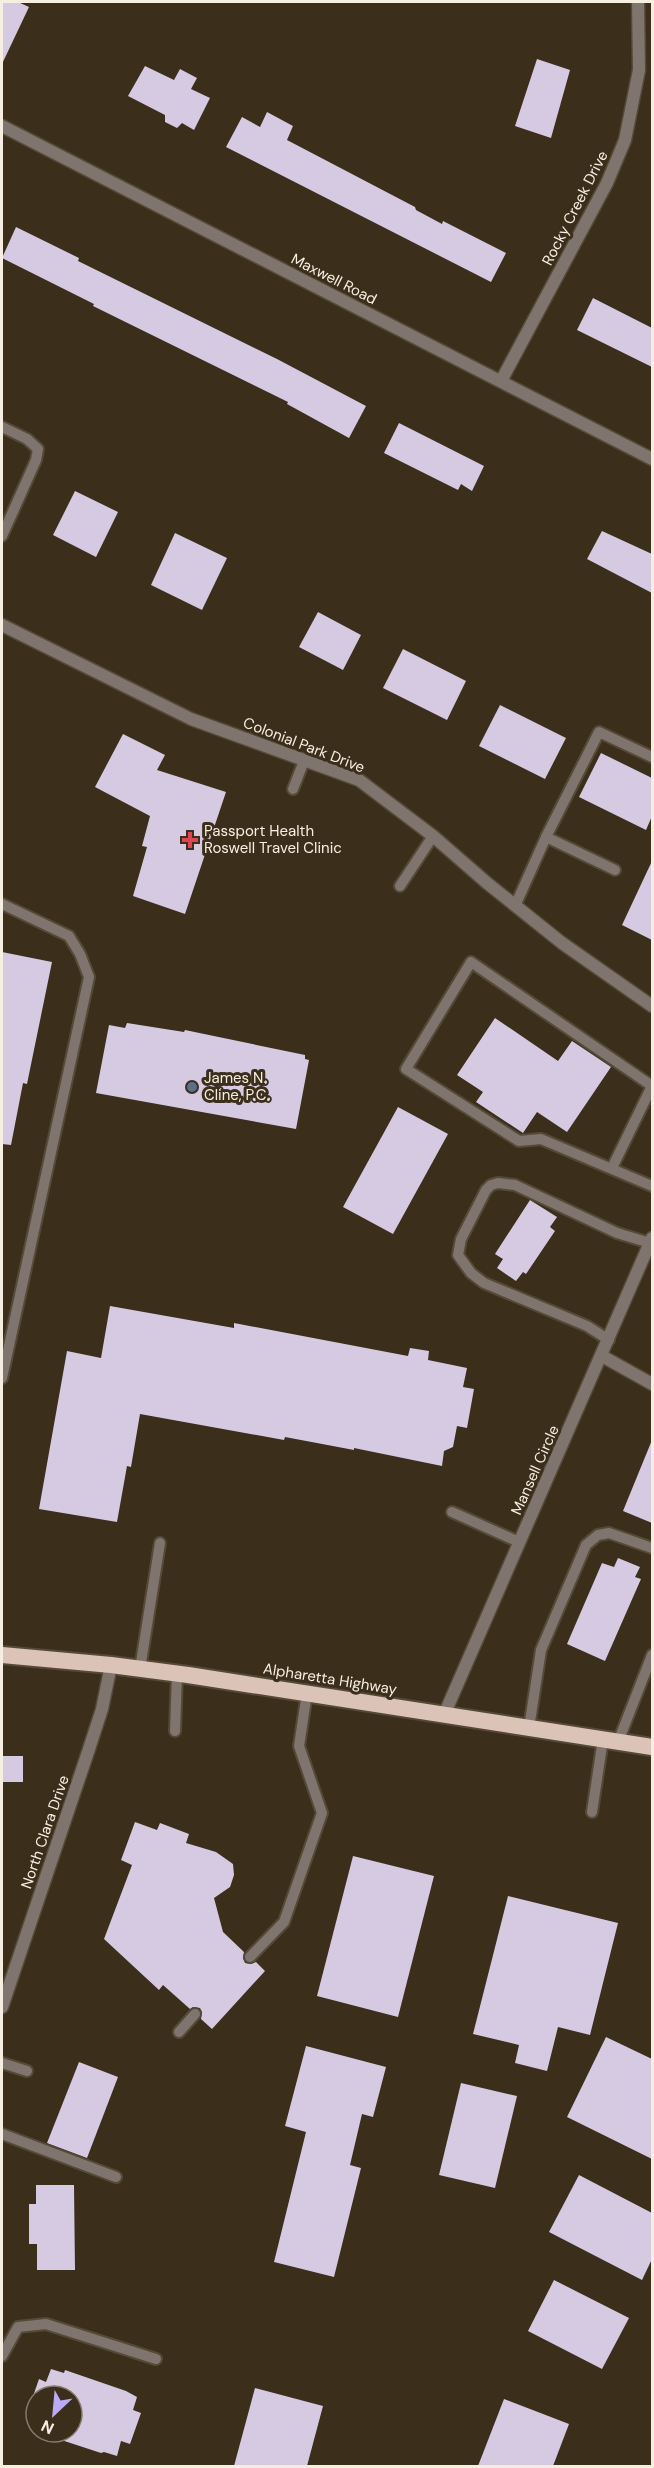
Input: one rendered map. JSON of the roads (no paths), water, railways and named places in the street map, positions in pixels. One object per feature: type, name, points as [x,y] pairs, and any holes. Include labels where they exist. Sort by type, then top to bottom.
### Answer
[{"type":"highway","name":"Alpharetta Highway","points":[[2,1655],[111,1665],[177,1674],[652,1747]]},
{"type":"street","name":"Rocky Creek Drive","points":[[501,381],[607,183],[625,140],[639,70],[638,2]]},
{"type":"street","name":"Maxwell Road","points":[[2,126],[652,459]]},
{"type":"street","name":"Colonial Park Drive","points":[[2,625],[191,719],[359,780],[434,836],[562,943],[652,1006]]},
{"type":"street","name":"Mansell Circle","points":[[444,1715],[651,1240]]},
{"type":"street","points":[[602,1356],[652,1384]]},
{"type":"street","name":"North Clara Drive","points":[[2,2007],[102,1709],[111,1665]]},
{"type":"lane","points":[[2,427],[27,439],[38,449],[36,460],[2,536]]},
{"type":"lane","points":[[515,906],[546,837],[599,732],[652,758]]},
{"type":"lane","points":[[293,789],[304,761]]},
{"type":"lane","points":[[400,886],[434,836]]},
{"type":"lane","points":[[546,837],[615,870]]},
{"type":"lane","points":[[2,904],[69,936],[80,954],[89,977],[2,1378]]},
{"type":"lane","points":[[612,1168],[652,1086],[471,962],[406,1069],[519,1141],[541,1139],[652,1186]]},
{"type":"lane","points":[[609,1340],[587,1326],[484,1283],[471,1273],[458,1255],[461,1239],[486,1190],[491,1185],[506,1183],[540,1195],[617,1233],[651,1240]]},
{"type":"lane","points":[[452,1512],[519,1542]]},
{"type":"lane","points":[[529,1728],[541,1650],[586,1545],[598,1536],[609,1533],[652,1548]]},
{"type":"lane","points":[[140,1669],[160,1543]]},
{"type":"lane","points":[[592,1812],[610,1741],[652,1654]]},
{"type":"lane","points":[[175,1731],[177,1674]]},
{"type":"lane","points":[[250,1957],[284,1922],[322,1813],[299,1746],[307,1694]]},
{"type":"lane","points":[[179,2032],[195,2014]]},
{"type":"lane","points":[[2,2063],[27,2071]]},
{"type":"lane","points":[[2,2134],[116,2178]]},
{"type":"lane","points":[[2,2356],[18,2327],[46,2324],[156,2359]]},
{"type":"place","name":"Passport Health Roswell Travel Clinic","points":[[190,840]]},
{"type":"place","name":"James N. Cline, P.C.","points":[[192,1087]]}]
